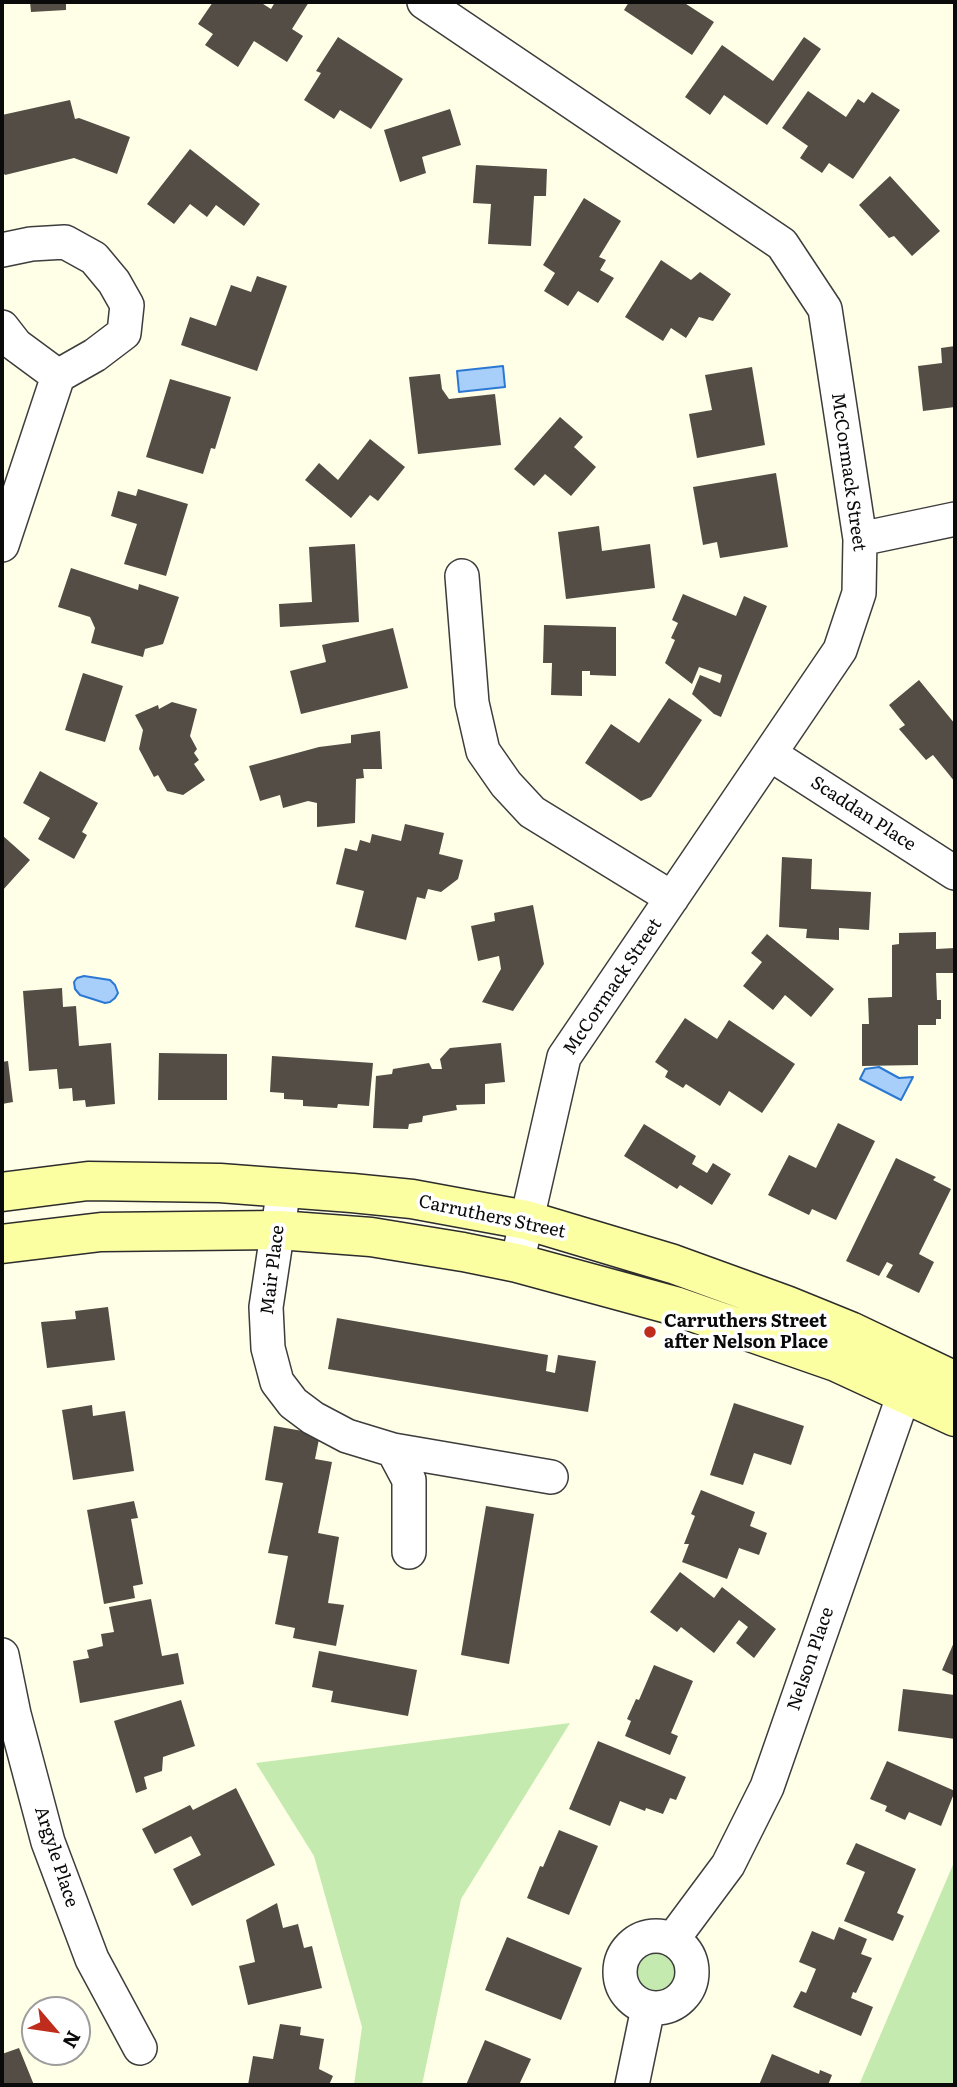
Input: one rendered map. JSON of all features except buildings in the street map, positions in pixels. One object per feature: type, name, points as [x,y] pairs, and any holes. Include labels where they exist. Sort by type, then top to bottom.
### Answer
[{"type":"main road","name":"Carruthers Street","points":[[2,1192],[88,1181],[220,1183],[412,1199],[526,1220],[673,1264],[850,1331],[910,1377],[955,1417]]},
{"type":"main road","name":"Carruthers Street","points":[[2,1244],[101,1232],[278,1230],[371,1237],[517,1263],[675,1306],[836,1362],[910,1377],[955,1381]]},
{"type":"street","name":"McCormack Street","points":[[424,2],[782,244],[825,309],[860,539],[859,593],[840,650],[564,1057],[517,1263]]},
{"type":"street","points":[[2,250],[31,244],[65,242],[94,258],[114,282],[127,305],[124,333],[95,355],[58,376],[2,545]]},
{"type":"street","points":[[2,327],[16,345],[58,376]]},
{"type":"street","points":[[860,539],[955,519]]},
{"type":"street","points":[[463,576],[472,703],[482,751],[506,785],[533,812],[672,898]]},
{"type":"street","name":"Scaddan Place","points":[[770,754],[955,873]]},
{"type":"street","name":"Mair Place","points":[[284,1188],[266,1307],[268,1348],[276,1382],[293,1403],[313,1418],[347,1436],[393,1450],[551,1477]]},
{"type":"street","name":"Nelson Place","points":[[673,1939],[728,1864],[767,1787],[910,1377]]},
{"type":"street","points":[[393,1450],[409,1480],[409,1552]]},
{"type":"street","name":"Argyle Place","points":[[2,1656],[14,1714],[48,1842],[92,1959],[140,2048]]},
{"type":"street","points":[[664,1936],[681,1945],[691,1960],[693,1970],[688,1989],[676,2003],[648,2008],[631,1999],[625,1992],[621,1983],[620,1964],[629,1947],[645,1937],[664,1936]]},
{"type":"street","points":[[632,2085],[648,2008]]},
{"type":"green space","points":[[570,1723],[461,1899],[422,2085],[354,2085],[362,2027],[314,1856],[256,1763]]},
{"type":"green space","points":[[955,1860],[955,2085],[859,2085]]},
{"type":"green space","points":[[656,1944],[675,1952],[683,1971],[675,1990],[656,1998],[637,1990],[629,1971],[637,1952]]},
{"type":"water","points":[[503,366],[505,387],[459,392],[457,371]]},
{"type":"water","points":[[84,976],[110,980],[118,993],[115,998],[105,1003],[80,995],[74,982]]},
{"type":"water","points":[[879,1067],[899,1078],[913,1077],[901,1100],[860,1079],[865,1069]]},
{"type":"place","name":"Carruthers Street after Nelson Place","points":[[650,1332]]}]
